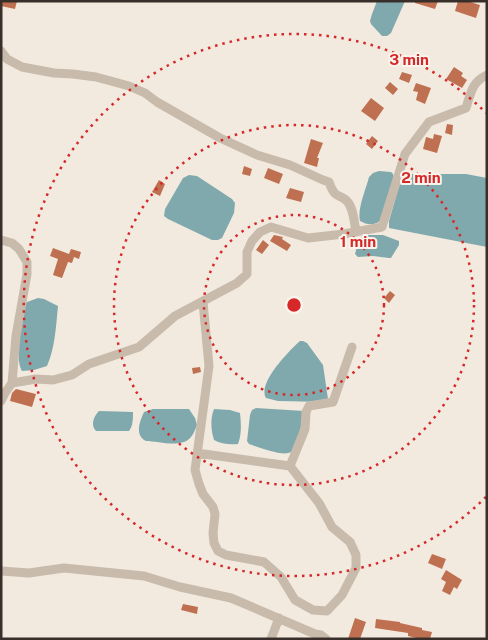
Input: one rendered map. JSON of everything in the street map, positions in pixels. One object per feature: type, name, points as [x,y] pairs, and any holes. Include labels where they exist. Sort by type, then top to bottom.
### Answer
[{"type":"street","points":[[1,51],[7,59],[22,67],[54,74],[96,77],[145,92],[157,102],[220,138],[257,155],[290,165],[329,182],[336,194],[349,202],[356,232]]},
{"type":"street","points":[[12,383],[36,379],[53,380],[72,375],[89,364],[139,347],[176,316],[243,278],[247,274],[247,252],[252,241],[260,232],[271,227],[308,238],[382,227],[405,154],[429,122],[466,108],[473,85],[487,74]]},
{"type":"street","points":[[1,240],[12,243],[19,249],[27,262],[27,274],[16,336],[12,383],[1,401]]},
{"type":"street","points":[[198,453],[290,466],[319,503],[332,528],[350,542],[356,555],[356,568],[342,595],[327,612],[313,610],[295,600],[281,577],[264,562],[226,555],[218,551],[214,543],[215,514],[213,507],[201,489],[196,470],[198,453],[209,366],[203,302]]},
{"type":"street","points":[[290,466],[305,429],[308,406],[333,402],[352,347]]},
{"type":"street","points":[[1,571],[30,573],[64,568],[144,576],[180,587],[231,598],[326,639]]},
{"type":"street","points":[[271,639],[279,618]]},
{"type":"water","points":[[377,1],[405,1],[391,33],[387,36],[382,36],[370,21]]},
{"type":"water","points":[[379,171],[391,172],[394,178],[381,220],[374,224],[368,224],[360,221],[361,205],[369,177]]},
{"type":"water","points":[[409,174],[466,174],[487,178],[487,247],[389,228],[389,221],[401,179]]},
{"type":"water","points":[[189,175],[197,176],[232,199],[235,203],[234,213],[222,238],[218,240],[212,240],[164,216],[165,209],[183,178]]},
{"type":"water","points":[[365,235],[383,235],[399,241],[399,245],[391,258],[358,257],[355,254],[359,239]]},
{"type":"water","points":[[38,298],[58,306],[50,359],[47,366],[22,371],[19,348],[24,305]]},
{"type":"water","points":[[300,341],[307,343],[323,365],[328,399],[324,402],[278,401],[266,398],[264,392],[270,376],[282,359]]},
{"type":"water","points":[[256,408],[304,411],[297,439],[291,452],[277,452],[249,444],[247,441],[250,415],[252,410]]},
{"type":"water","points":[[153,409],[189,409],[197,425],[194,433],[185,442],[174,444],[146,441],[140,435],[139,428],[144,412]]},
{"type":"water","points":[[214,409],[240,413],[241,432],[238,444],[226,444],[214,440],[211,424]]},
{"type":"water","points":[[99,411],[133,412],[133,422],[129,431],[96,431],[93,421]]},
{"type":"building","points":[[1,1],[17,1],[15,9],[1,6]]},
{"type":"building","points":[[415,1],[438,1],[435,9],[415,3]]},
{"type":"building","points":[[458,1],[467,1],[480,5],[476,18],[455,11]]},
{"type":"building","points":[[454,67],[463,73],[461,76],[467,80],[462,88],[446,79]]},
{"type":"building","points":[[402,72],[412,75],[409,83],[399,79]]},
{"type":"building","points":[[390,82],[398,89],[393,95],[385,88]]},
{"type":"building","points":[[416,83],[431,88],[425,104],[416,100],[418,92],[413,91]]},
{"type":"building","points":[[371,98],[384,108],[375,121],[361,111]]},
{"type":"building","points":[[447,124],[453,125],[452,135],[445,133]]},
{"type":"building","points":[[434,134],[442,136],[437,153],[423,149],[426,137],[433,139]]},
{"type":"building","points":[[372,136],[378,141],[372,149],[366,144]]},
{"type":"building","points":[[311,139],[323,143],[317,158],[319,158],[317,167],[304,163]]},
{"type":"building","points":[[244,166],[252,169],[250,176],[242,174]]},
{"type":"building","points":[[268,168],[283,174],[279,184],[264,178]]},
{"type":"building","points":[[159,180],[165,184],[160,196],[152,192]]},
{"type":"building","points":[[290,188],[304,192],[301,202],[286,198]]},
{"type":"building","points":[[274,235],[283,237],[282,239],[291,245],[287,251],[270,241]]},
{"type":"building","points":[[263,240],[269,245],[262,254],[256,250]]},
{"type":"building","points":[[53,248],[69,254],[71,249],[81,252],[79,259],[74,257],[72,263],[68,262],[62,278],[53,275],[58,259],[50,256]]},
{"type":"building","points":[[390,291],[395,295],[389,303],[384,298]]},
{"type":"building","points":[[200,367],[201,372],[193,374],[192,368]]},
{"type":"building","points":[[16,389],[36,394],[32,407],[10,401],[12,393]]},
{"type":"building","points":[[432,554],[446,559],[442,569],[428,563]]},
{"type":"building","points":[[446,570],[462,580],[457,589],[454,587],[450,595],[442,591],[446,582],[441,579]]},
{"type":"building","points":[[183,604],[198,607],[197,614],[181,610]]},
{"type":"building","points":[[355,618],[366,622],[360,639],[348,639]]},
{"type":"building","points":[[376,619],[400,622],[422,628],[422,630],[432,632],[430,639],[421,639],[408,636],[408,633],[375,628]]}]
